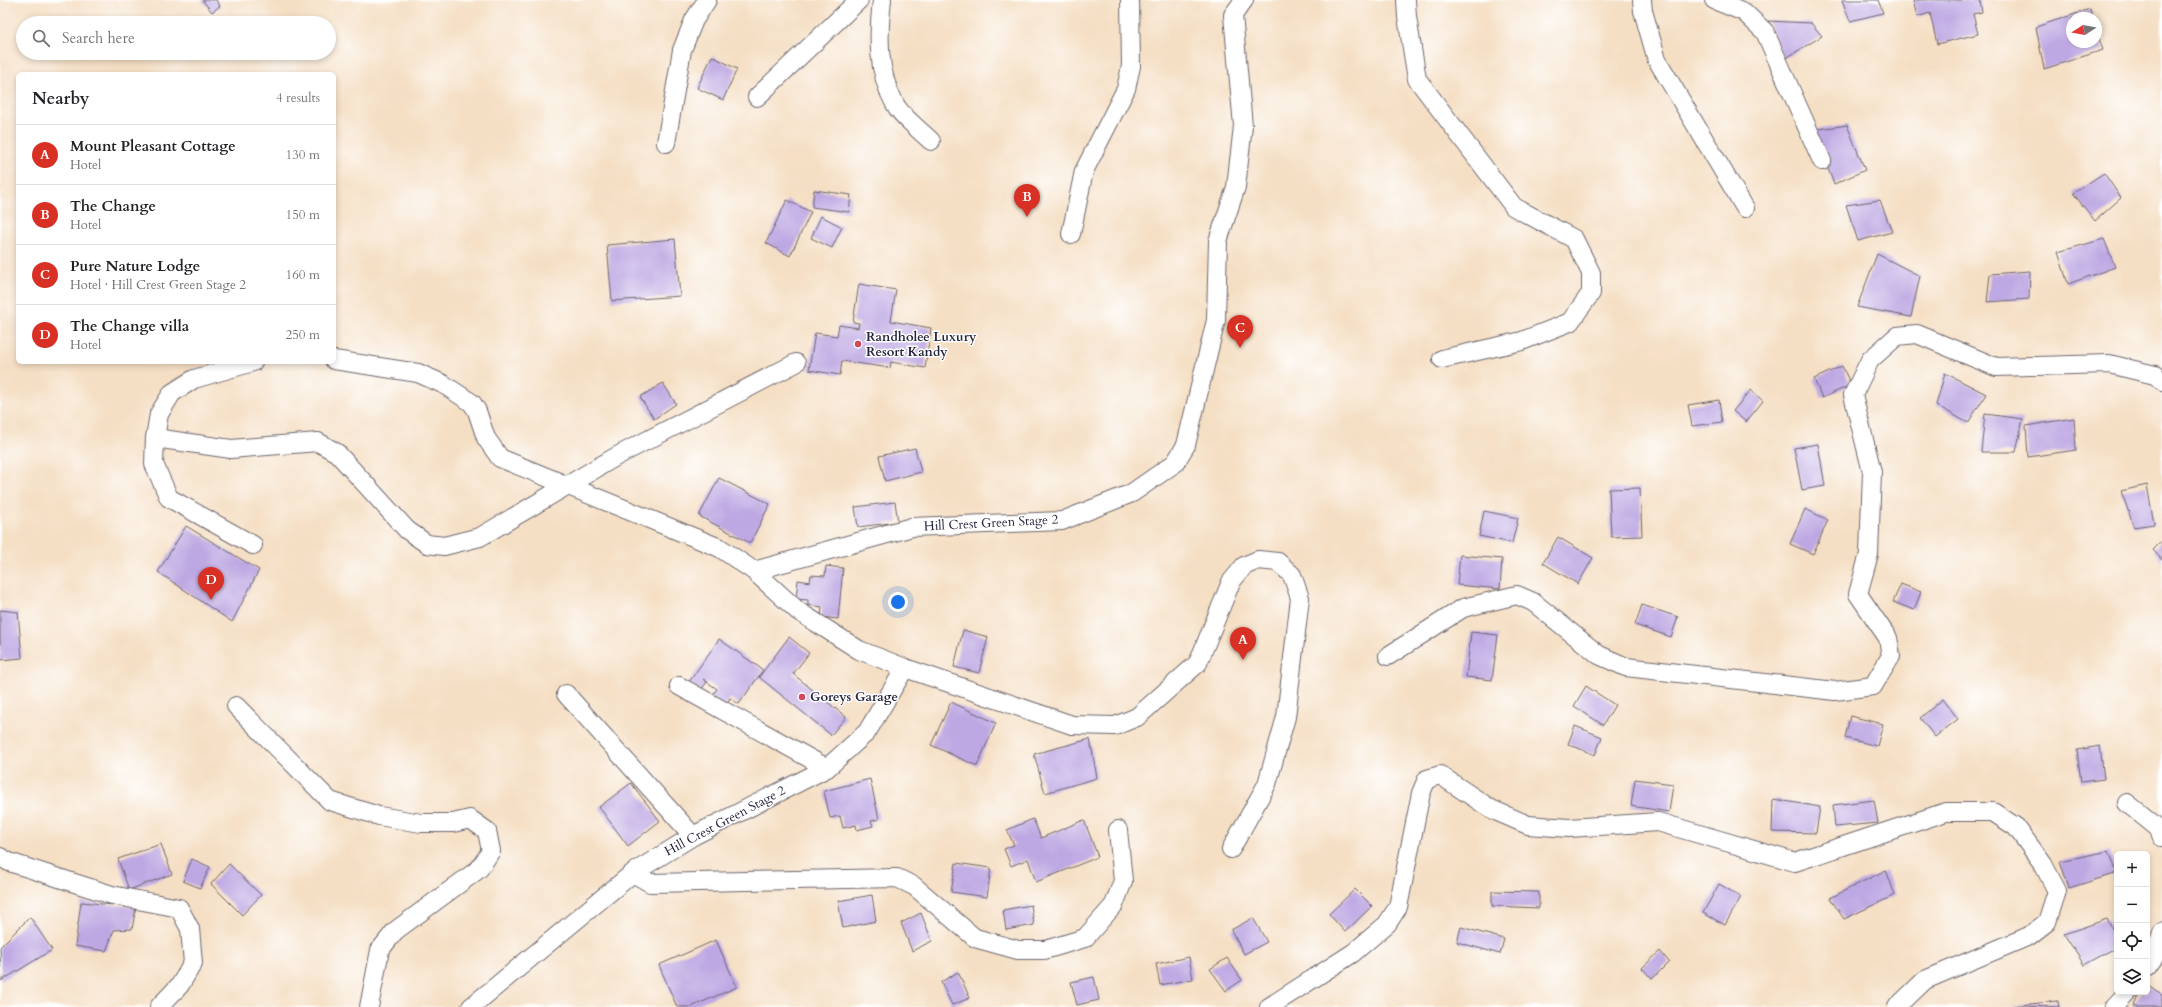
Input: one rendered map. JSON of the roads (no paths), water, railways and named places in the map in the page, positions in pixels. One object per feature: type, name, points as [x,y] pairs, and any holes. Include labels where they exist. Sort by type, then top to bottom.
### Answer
[{"type":"street","points":[[666,142],[682,50],[694,20],[707,0]]},
{"type":"street","points":[[757,97],[859,0]]},
{"type":"street","points":[[882,0],[878,33],[882,70],[895,105],[931,141]]},
{"type":"street","points":[[1072,234],[1084,171],[1126,89],[1131,66],[1130,0]]},
{"type":"street","name":"Hill Crest Green Stage 2","points":[[754,571],[912,526],[1062,520],[1132,493],[1174,463],[1186,445],[1216,320],[1218,241],[1236,187],[1243,126],[1233,15],[1244,0]]},
{"type":"street","points":[[1406,0],[1407,17],[1417,79],[1514,207],[1574,238],[1591,273],[1592,293],[1570,322],[1522,341],[1442,359]]},
{"type":"street","points":[[1642,0],[1643,11],[1657,60],[1745,208]]},
{"type":"street","points":[[1714,0],[1744,12],[1765,32],[1822,161]]},
{"type":"street","points":[[1388,656],[1463,608],[1517,595],[1533,602],[1599,655],[1626,667],[1835,691],[1873,686],[1891,656],[1888,638],[1858,594],[1869,554],[1872,472],[1853,395],[1870,360],[1897,336],[1918,334],[1996,367],[2109,364],[2155,375],[2162,381]]},
{"type":"street","points":[[336,360],[418,372],[443,384],[472,403],[477,411],[486,438],[500,458],[720,548],[754,571],[798,611],[859,650],[905,668],[1072,725],[1115,726],[1137,717],[1198,663],[1232,582],[1244,566],[1258,560],[1278,562],[1292,576],[1300,598],[1286,717],[1267,784],[1231,848]]},
{"type":"street","points":[[155,438],[231,449],[318,442],[337,453],[407,530],[427,544],[444,546],[480,537],[617,456],[796,363]]},
{"type":"street","points":[[246,364],[194,379],[172,393],[159,414],[155,438],[154,464],[169,498],[253,545]]},
{"type":"street","name":"Hill Crest Green Stage 2","points":[[471,1007],[632,873],[693,836],[827,768],[867,732],[905,668]]},
{"type":"street","points":[[679,686],[827,768]]},
{"type":"street","points":[[566,694],[693,836]]},
{"type":"street","points":[[236,706],[330,801],[379,816],[421,823],[452,823],[470,819],[487,831],[491,851],[479,869],[395,931],[380,950],[369,1007]]},
{"type":"street","points":[[1269,1007],[1353,953],[1388,924],[1398,907],[1421,793],[1427,779],[1440,775],[1491,809],[1528,825],[1569,828],[1658,822],[1795,862],[1946,812],[1993,812],[2016,827],[2043,864],[2057,891],[2047,922],[2029,936],[1925,980],[1897,1007]]},
{"type":"street","points":[[2127,803],[2158,828],[2162,836]]},
{"type":"street","points":[[632,873],[650,883],[897,878],[914,886],[975,938],[1018,950],[1045,950],[1085,938],[1114,905],[1123,881],[1118,830]]},
{"type":"street","points":[[0,857],[9,862],[112,895],[179,908],[190,929],[193,963],[180,985],[159,1007]]},
{"type":"street","points":[[2150,963],[2155,956],[2162,932]]},
{"type":"street","points":[[2114,1007],[2125,995]]},
{"type":"place","name":"The Change","points":[[1027,217]]},
{"type":"place","name":"Randholee Luxury Resort Kandy","points":[[858,344]]},
{"type":"place","name":"Pure Nature Lodge","points":[[1240,348]]},
{"type":"place","name":"The Change villa","points":[[211,600]]},
{"type":"place","name":"Mount Pleasant Cottage","points":[[1243,660]]},
{"type":"place","name":"Goreys Garage","points":[[802,697]]}]
